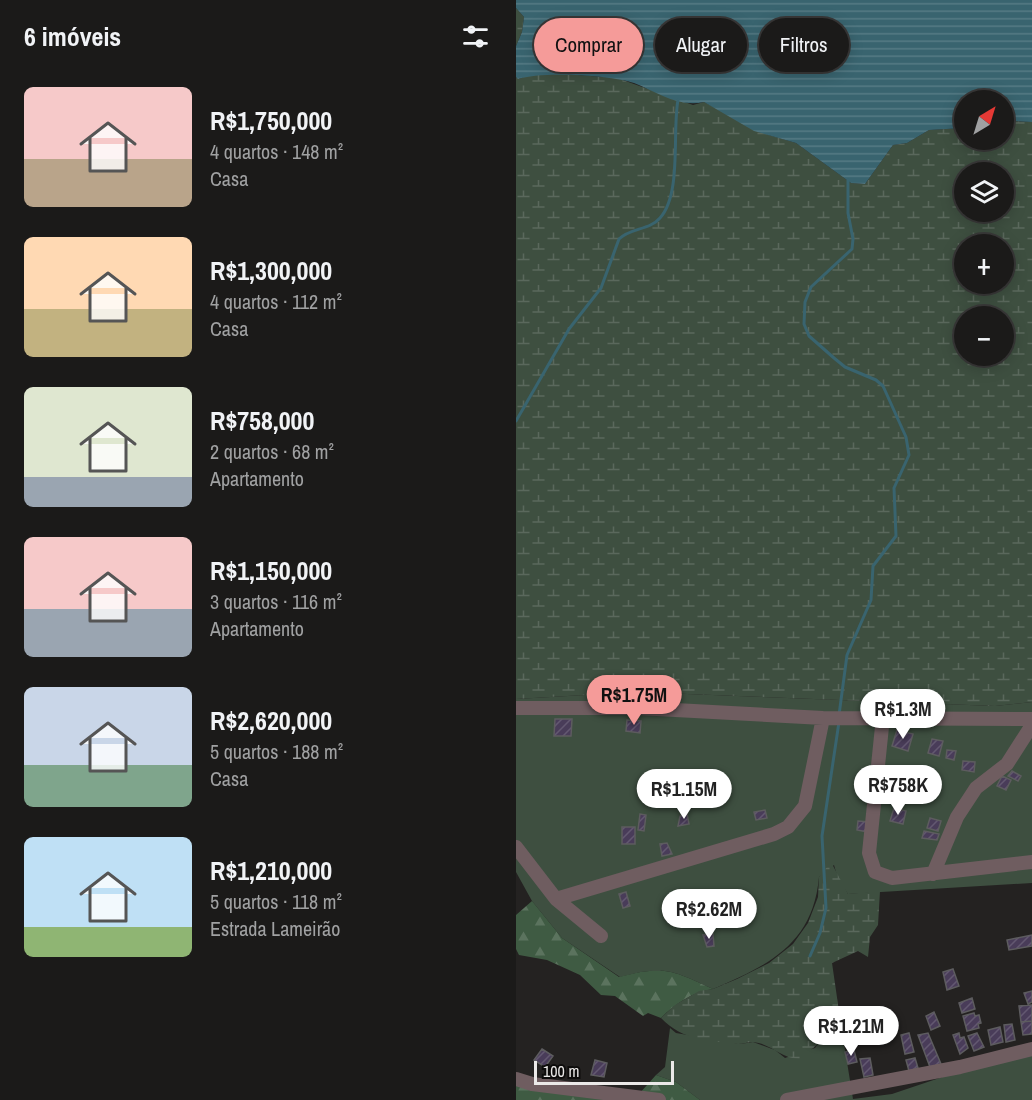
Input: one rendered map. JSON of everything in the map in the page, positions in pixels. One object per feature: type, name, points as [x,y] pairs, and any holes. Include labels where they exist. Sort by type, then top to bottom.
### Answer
[{"type":"street","points":[[516,708],[638,708],[823,718],[1032,720]]},
{"type":"street","points":[[883,717],[869,853],[872,867],[880,875],[892,878],[1032,862]]},
{"type":"street","points":[[556,899],[774,834],[788,827],[805,806],[823,718]]},
{"type":"street","points":[[933,874],[957,817],[976,788],[1006,764],[1032,724]]},
{"type":"street","points":[[516,847],[556,899],[601,936]]},
{"type":"street","points":[[787,1100],[960,1067],[1032,1049]]},
{"type":"street","points":[[516,1079],[532,1084],[659,1100]]},
{"type":"green space","points":[[516,8],[524,17],[522,32],[516,46]]},
{"type":"green space","points":[[551,73],[617,78],[693,105],[704,102],[769,135],[796,143],[851,183],[865,184],[893,145],[907,143],[929,130],[954,129],[954,150],[1014,150],[1014,121],[1032,122],[1032,702],[995,706],[636,692],[516,699],[516,77],[519,79],[528,75]]},
{"type":"green space","points":[[636,692],[995,706],[1032,702],[1032,883],[848,894],[838,879],[834,865],[819,877],[815,900],[798,936],[770,961],[752,971],[713,989],[668,971],[648,971],[620,977],[562,938],[532,901],[516,872],[516,699]]},
{"type":"green space","points":[[831,862],[848,894],[880,891],[878,925],[870,937],[868,957],[858,951],[832,963],[841,1025],[800,1059],[786,1056],[760,1043],[738,1044],[696,1038],[669,1026],[661,1018],[675,1005],[699,991],[713,989],[769,963],[793,944],[808,923],[818,897],[819,877]]},
{"type":"green space","points":[[532,901],[562,938],[619,977],[647,971],[668,971],[713,989],[684,999],[661,1018],[648,1013],[643,1016],[615,996],[601,995],[580,975],[547,960],[519,955],[516,949],[516,915]]},
{"type":"green space","points":[[841,1025],[853,1099],[892,1094],[984,1063],[1032,1054],[1032,1100],[700,1100],[676,1082],[656,1075],[665,1067],[670,1028],[676,1033],[740,1044],[753,1042],[775,1050],[785,1058],[815,1048],[823,1038]]},
{"type":"green space","points":[[656,1075],[676,1082],[700,1100],[516,1100],[516,1086],[639,1094]]},
{"type":"water","points":[[516,0],[1032,0],[1032,122],[1014,121],[1014,90],[954,90],[954,129],[929,130],[907,143],[893,145],[865,184],[851,183],[796,143],[754,131],[704,102],[677,101],[634,83],[610,78],[542,75],[518,79],[516,77],[516,46],[522,32],[524,17],[516,8]]},
{"type":"building","points":[[555,719],[572,719],[571,736],[554,736]]},
{"type":"building","points":[[627,720],[641,721],[640,733],[626,731]]},
{"type":"building","points":[[897,730],[913,734],[908,751],[892,746]]},
{"type":"building","points":[[932,739],[943,741],[939,756],[928,753]]},
{"type":"building","points":[[947,750],[956,751],[954,760],[946,758]]},
{"type":"building","points":[[963,761],[975,762],[974,772],[962,770]]},
{"type":"building","points":[[1012,771],[1021,776],[1018,781],[1008,776]]},
{"type":"building","points":[[1002,776],[1011,780],[1006,790],[997,786]]},
{"type":"building","points":[[894,808],[906,811],[903,824],[890,821]]},
{"type":"building","points":[[765,810],[767,818],[756,820],[754,812]]},
{"type":"building","points":[[640,814],[646,815],[644,831],[638,830]]},
{"type":"building","points":[[687,814],[689,824],[678,826],[680,816]]},
{"type":"building","points":[[930,818],[941,821],[938,831],[927,828]]},
{"type":"building","points":[[858,821],[869,822],[868,832],[857,830]]},
{"type":"building","points":[[622,827],[635,827],[635,844],[622,844]]},
{"type":"building","points":[[924,831],[939,834],[937,840],[922,838]]},
{"type":"building","points":[[667,843],[672,854],[662,856],[660,844]]},
{"type":"building","points":[[626,892],[630,906],[623,908],[619,894]]},
{"type":"building","points":[[713,934],[714,946],[707,947],[703,935]]},
{"type":"building","points":[[1032,935],[1032,946],[1009,950],[1007,940]]},
{"type":"building","points":[[953,969],[959,986],[947,990],[943,972]]},
{"type":"building","points":[[1032,991],[1032,1002],[1028,1004],[1024,993]]},
{"type":"building","points":[[972,998],[975,1009],[962,1013],[959,1003]]},
{"type":"building","points":[[1032,1005],[1032,1021],[1021,1022],[1019,1006]]},
{"type":"building","points":[[934,1012],[940,1026],[931,1030],[926,1016]]},
{"type":"building","points":[[974,1013],[975,1016],[979,1015],[981,1023],[978,1024],[979,1028],[967,1031],[963,1016]]},
{"type":"building","points":[[1032,1021],[1032,1034],[1023,1035],[1021,1022]]},
{"type":"building","points":[[1012,1024],[1015,1040],[1006,1042],[1004,1025]]},
{"type":"building","points":[[1000,1027],[1003,1042],[991,1045],[988,1030]]},
{"type":"building","points":[[909,1033],[914,1052],[905,1054],[901,1035]]},
{"type":"building","points":[[928,1033],[941,1064],[930,1067],[918,1035]]},
{"type":"building","points":[[959,1033],[960,1038],[964,1037],[968,1048],[960,1054],[953,1035]]},
{"type":"building","points":[[977,1033],[984,1047],[974,1051],[968,1036]]},
{"type":"building","points":[[542,1049],[553,1056],[545,1067],[534,1060]]},
{"type":"building","points":[[854,1050],[857,1062],[848,1064],[845,1052]]},
{"type":"building","points":[[870,1058],[873,1075],[864,1077],[860,1059]]},
{"type":"building","points":[[915,1058],[918,1068],[909,1071],[906,1060]]},
{"type":"building","points":[[595,1060],[607,1063],[604,1077],[591,1075]]},
{"type":"waterway","points":[[516,421],[569,329],[601,288],[619,239],[656,222],[667,207],[674,178],[678,100]]},
{"type":"waterway","points":[[839,715],[847,655],[871,600],[873,566],[896,536],[894,488],[909,455],[906,437],[883,386],[876,380],[845,367],[809,336],[804,324],[805,302],[811,287],[852,249],[853,239],[848,213],[848,180]]},
{"type":"waterway","points":[[810,956],[820,933],[826,908],[822,836],[839,722]]}]
